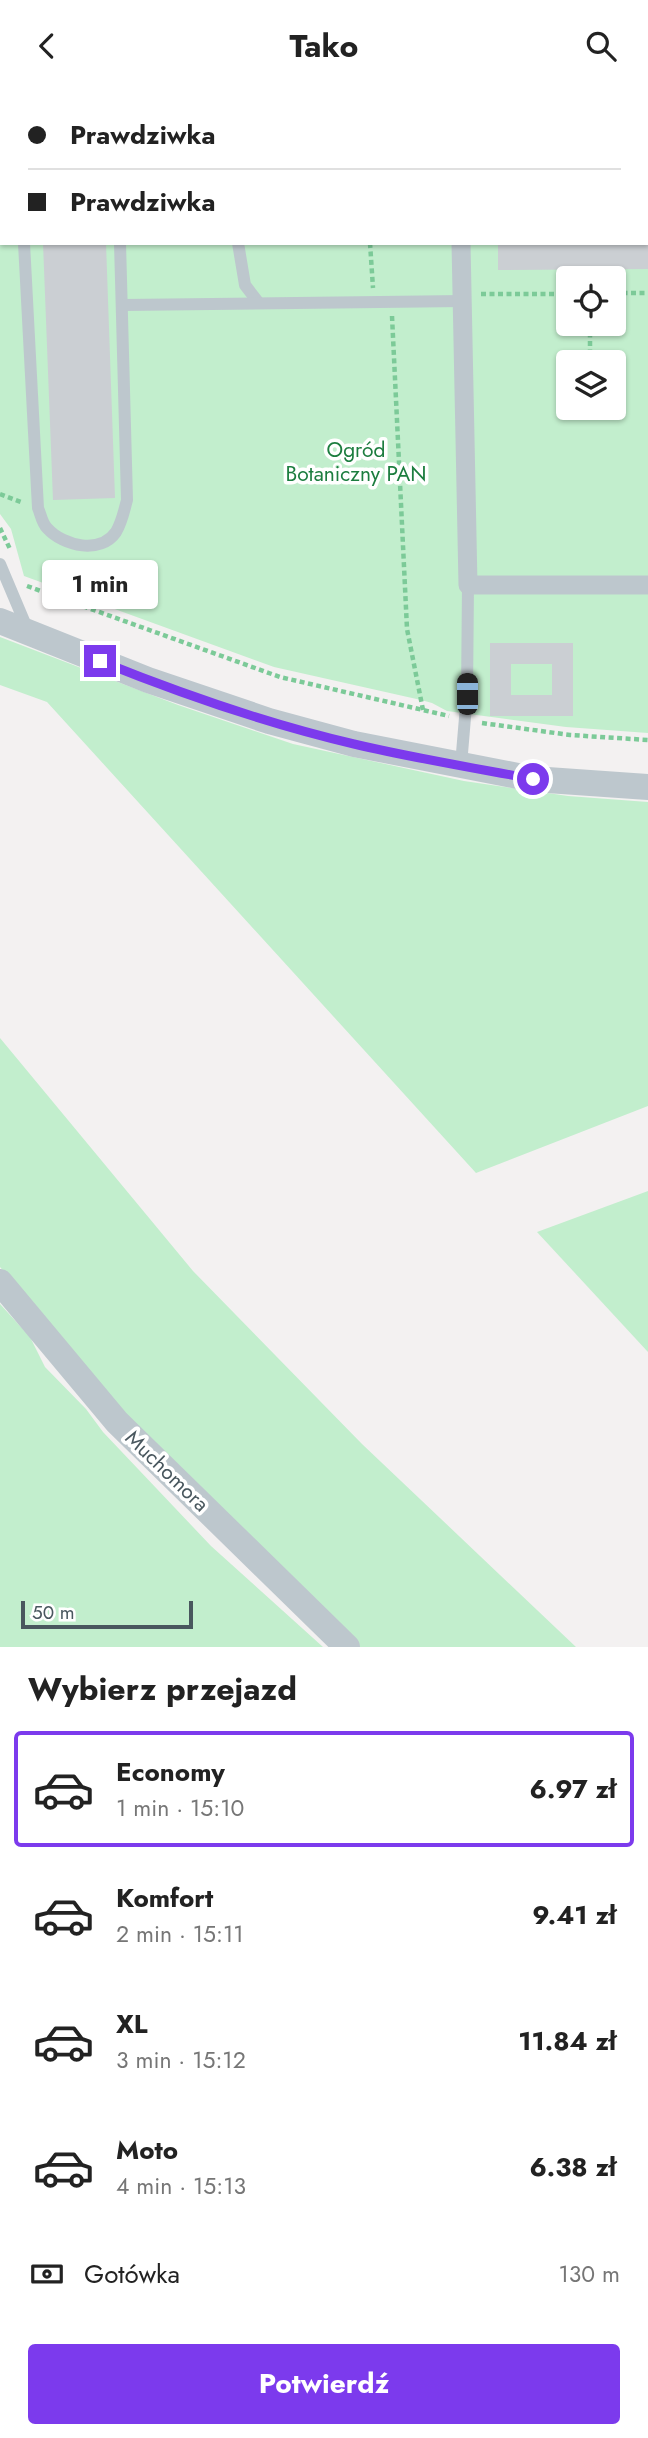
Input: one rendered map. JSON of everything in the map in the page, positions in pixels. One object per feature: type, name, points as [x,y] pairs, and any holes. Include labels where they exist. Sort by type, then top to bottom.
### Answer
[{"type":"street","points":[[461,245],[468,585],[648,585]]},
{"type":"street","points":[[0,621],[148,680],[269,721],[354,744],[533,779],[648,787]]},
{"type":"street","name":"Muchomora","points":[[0,1282],[117,1422],[347,1647]]},
{"type":"lane","points":[[24,245],[38,508],[44,526],[53,534],[83,546],[102,544],[115,534],[127,500],[120,245]]},
{"type":"lane","points":[[239,245],[245,285],[258,302]]},
{"type":"lane","points":[[123,305],[391,301],[463,297]]},
{"type":"lane","points":[[0,564],[28,632]]},
{"type":"lane","points":[[461,765],[465,720],[468,585]]},
{"type":"path","points":[[369,245],[374,301]]},
{"type":"path","points":[[626,293],[648,293]]},
{"type":"path","points":[[463,297],[556,294]]},
{"type":"path","points":[[391,301],[407,629],[424,711]]},
{"type":"path","points":[[28,587],[280,677],[465,720],[570,736],[648,740]]},
{"type":"green space","name":"Ogród Botaniczny PAN","points":[[0,245],[648,245],[648,733],[566,727],[447,711],[421,700],[274,667],[24,576],[11,529],[0,514]]},
{"type":"green space","points":[[0,637],[178,705],[293,744],[464,781],[568,796],[648,802],[648,1106],[476,1173],[47,702],[0,685]]},
{"type":"green space","points":[[0,1038],[193,1271],[362,1444],[576,1647],[360,1647],[139,1434],[0,1267]]},
{"type":"green space","points":[[648,1191],[648,1352],[537,1232]]},
{"type":"green space","points":[[0,1304],[30,1337],[45,1367],[86,1409],[103,1432],[211,1546],[323,1647],[0,1647]]},
{"type":"building","points":[[43,245],[106,245],[115,498],[53,500]]},
{"type":"building","points":[[498,245],[648,245],[648,269],[626,269],[626,266],[556,266],[556,270],[498,270]]},
{"type":"building","points":[[490,643],[573,643],[573,716],[490,716]],"holes":[[[511,664],[552,664],[552,695],[511,695]]]},
{"type":"route","points":[[100,661],[269,721],[354,744],[533,779]]}]
